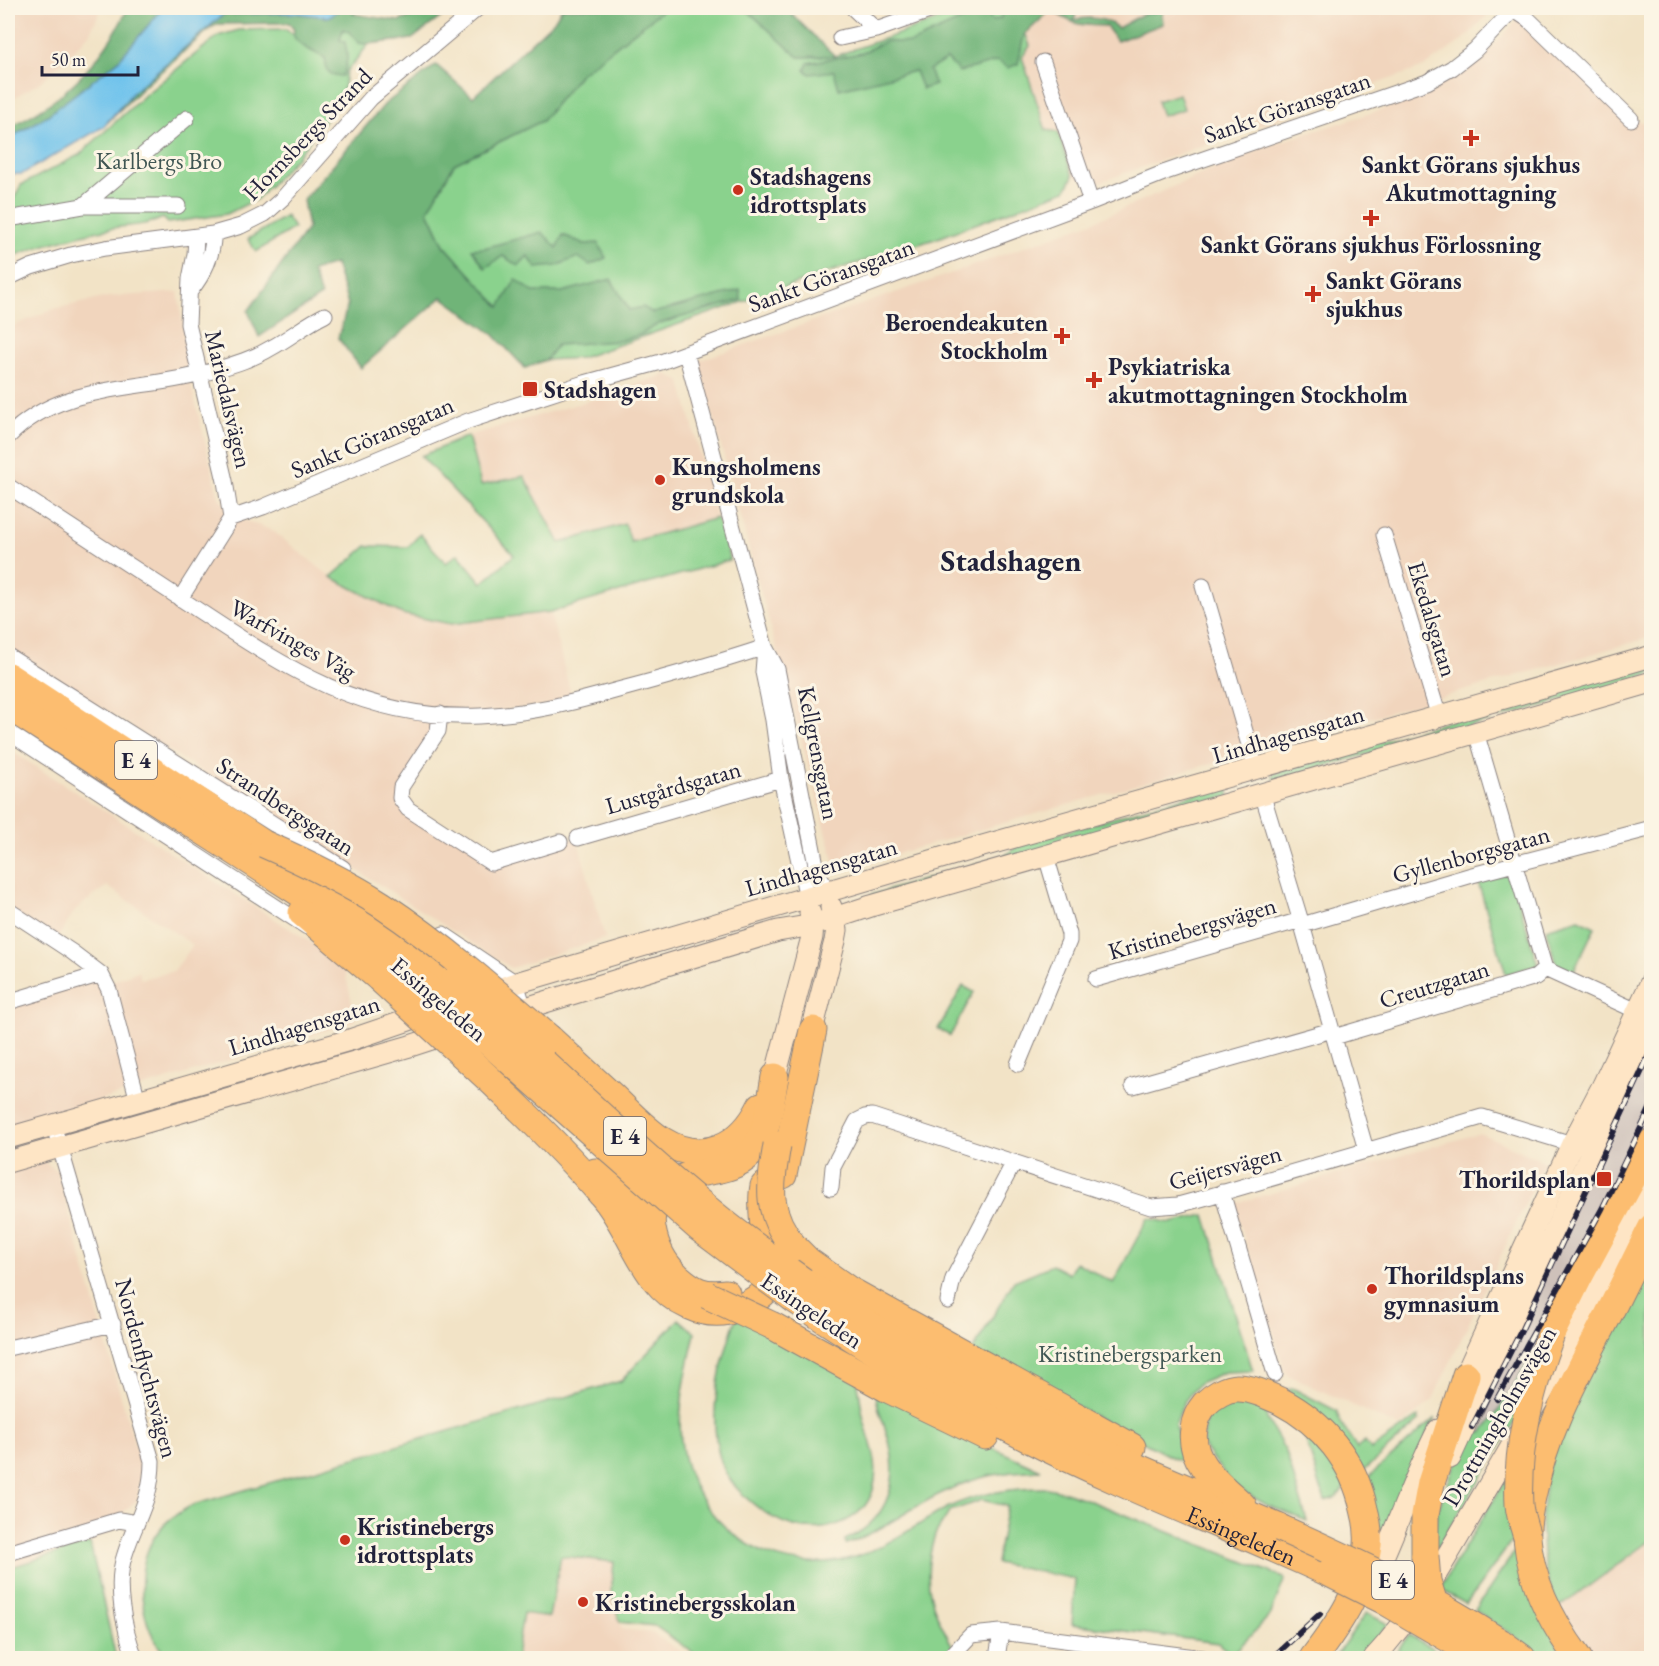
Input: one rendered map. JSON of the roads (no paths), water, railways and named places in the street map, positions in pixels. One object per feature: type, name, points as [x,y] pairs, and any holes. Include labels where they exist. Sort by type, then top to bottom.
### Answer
[{"type":"highway","name":"E 4","points":[[8,676],[264,844]]},
{"type":"highway","name":"E 4","points":[[8,706],[219,842]]},
{"type":"highway","points":[[219,842],[379,978],[551,1138],[605,1198],[659,1287],[671,1297],[696,1310],[709,1313],[724,1312],[746,1306],[770,1287],[784,1260],[786,1240],[782,1178],[813,1030]]},
{"type":"highway","name":"Essingeleden","points":[[219,842],[317,904],[402,966],[699,1228],[798,1290],[1025,1415],[1256,1518],[1276,1537]]},
{"type":"highway","points":[[264,844],[323,871],[381,904],[430,939],[497,992],[653,1135],[690,1151],[704,1152],[727,1145],[758,1141]]},
{"type":"highway","name":"Essingeleden","points":[[264,844],[378,922],[433,964],[517,1036],[635,1146],[853,1339],[939,1392],[1113,1479],[1396,1581],[1439,1604],[1491,1650],[1522,1659]]},
{"type":"highway","points":[[651,1226],[652,1212],[657,1201],[671,1184],[682,1177],[729,1167],[743,1160],[758,1141],[785,1078]]},
{"type":"highway","points":[[707,1295],[738,1291],[757,1276],[762,1264],[766,1238],[755,1118],[785,1078]]},
{"type":"highway","points":[[551,1138],[634,1201],[643,1211],[651,1226],[661,1257],[670,1269],[694,1289],[774,1326],[888,1389],[1026,1456],[1064,1469],[1113,1479]]},
{"type":"highway","points":[[758,1141],[770,1184],[771,1199],[781,1229],[808,1262],[849,1290],[1132,1447],[1171,1471],[1197,1492]]},
{"type":"highway","points":[[1578,1659],[1555,1625],[1542,1598],[1532,1564],[1519,1507],[1523,1438],[1533,1389],[1551,1334],[1652,1142]]},
{"type":"highway","points":[[1527,1537],[1530,1509],[1542,1454],[1571,1387],[1652,1227]]},
{"type":"highway","points":[[1459,1659],[1446,1636],[1427,1581],[1425,1515],[1431,1483],[1466,1376]]},
{"type":"highway","points":[[1256,1518],[1211,1475],[1194,1450],[1192,1437],[1195,1424],[1204,1406],[1220,1394],[1236,1388],[1266,1394],[1309,1418],[1326,1434],[1349,1468],[1361,1494],[1367,1521],[1368,1543],[1362,1575],[1346,1611],[1313,1659]]},
{"type":"street","name":"Hornsbergs Strand","points":[[8,278],[49,261],[87,251],[213,234],[241,226],[273,208],[371,98],[478,8]]},
{"type":"street","points":[[853,8],[876,30]]},
{"type":"street","points":[[840,38],[876,30],[938,8]]},
{"type":"street","points":[[1513,8],[1528,19],[1631,119]]},
{"type":"street","name":"Sankt Göransgatan","points":[[231,518],[263,507],[468,421],[581,384],[661,362],[1166,172],[1427,82],[1452,68],[1475,51],[1513,8]]},
{"type":"street","points":[[1043,62],[1091,202]]},
{"type":"street","points":[[83,206],[187,118]]},
{"type":"street","points":[[8,219],[83,206],[178,206]]},
{"type":"street","name":"Mariedalsvägen","points":[[190,290],[198,281],[209,258],[214,241],[213,234]]},
{"type":"street","name":"Mariedalsvägen","points":[[196,238],[190,279],[188,324],[225,481],[231,518]]},
{"type":"street","points":[[8,437],[19,425],[38,413],[72,398],[199,375],[261,354],[326,315]]},
{"type":"street","name":"Kellgrensgatan","points":[[686,353],[765,647],[777,669],[817,870],[817,895],[812,937],[785,1078]]},
{"type":"street","name":"Warfvinges Väg","points":[[8,486],[287,667],[353,698],[400,709],[440,714],[499,715],[551,708],[765,647]]},
{"type":"street","points":[[180,598],[231,518]]},
{"type":"street","name":"Ekedalsgatan","points":[[1384,535],[1439,717]]},
{"type":"street","points":[[1203,586],[1262,793]]},
{"type":"street","name":"Kellgrensgatan","points":[[765,647],[762,672],[773,720],[782,779],[817,895],[835,919],[837,930],[813,1030],[785,1078]]},
{"type":"street","name":"Strandbergsgatan","points":[[8,656],[344,869],[516,983]]},
{"type":"street","name":"Lindhagensgatan","points":[[8,1138],[350,1040],[516,983],[1652,656]]},
{"type":"street","name":"Lindhagensgatan","points":[[8,1162],[410,1046],[524,1008],[778,931],[835,919],[1262,793],[1652,682]]},
{"type":"street","points":[[440,714],[438,731],[402,787],[400,798],[408,808],[491,863],[560,842]]},
{"type":"street","points":[[8,732],[349,956],[377,978],[396,1010],[410,1046]]},
{"type":"street","points":[[1476,732],[1545,969],[1644,1014]]},
{"type":"street","name":"Lustgårdsgatan","points":[[578,838],[782,779]]},
{"type":"street","name":"Kristinebergsvägen","points":[[1262,793],[1302,923],[1366,1150]]},
{"type":"street","name":"Gyllenborgsgatan","points":[[1302,923],[1652,828]]},
{"type":"street","points":[[1018,1064],[1069,941],[1069,934],[1046,856]]},
{"type":"street","points":[[8,910],[101,974],[109,990],[138,1101]]},
{"type":"street","name":"Kristinebergsvägen","points":[[1096,979],[1302,923]]},
{"type":"street","points":[[677,936],[682,960]]},
{"type":"street","name":"Creutzgatan","points":[[1333,1034],[1536,977],[1545,969]]},
{"type":"street","points":[[8,1002],[101,974]]},
{"type":"street","name":"Drottningholmsvägen","points":[[1425,1547],[1434,1497],[1452,1452],[1582,1173],[1628,1068],[1652,980]]},
{"type":"street","points":[[516,983],[524,1008]]},
{"type":"street","name":"Drottningholmsvägen","points":[[1323,1659],[1342,1636],[1358,1610],[1385,1554],[1422,1464],[1466,1376],[1572,1144],[1644,1014]]},
{"type":"street","points":[[1133,1086],[1333,1034]]},
{"type":"street","name":"Drottningholmsvägen","points":[[1536,1226],[1583,1150],[1628,1068]]},
{"type":"street","name":"Geijersvägen","points":[[831,1188],[832,1167],[857,1121],[872,1116],[1151,1207],[1178,1205],[1482,1117],[1572,1144]]},
{"type":"street","name":"Nordenflychtsvägen","points":[[54,1125],[152,1461],[151,1488],[124,1556],[121,1584],[124,1615],[135,1659]]},
{"type":"street","points":[[948,1301],[953,1280],[1014,1162]]},
{"type":"street","name":"Drottningholmsvägen","points":[[1374,1659],[1431,1582],[1520,1434],[1652,1188]]},
{"type":"street","points":[[1222,1192],[1275,1374]]},
{"type":"street","points":[[8,1348],[113,1324]]},
{"type":"street","points":[[8,1553],[119,1521],[137,1523]]},
{"type":"street","points":[[997,1659],[1001,1632]]},
{"type":"street","points":[[949,1659],[971,1635],[1001,1632],[1203,1659]]},
{"type":"water","points":[[163,8],[344,8],[328,17],[294,13],[224,14],[135,90],[103,127],[22,174],[8,174],[8,139],[47,116],[118,61]]},
{"type":"railway","points":[[1472,1427],[1521,1331],[1652,1049]]},
{"type":"railway","points":[[1497,1399],[1602,1209],[1652,1105]]},
{"type":"railway","points":[[1272,1658],[1320,1614]]},
{"type":"place","name":"Sankt Görans sjukhus Akutmottagning","points":[[1471,138]]},
{"type":"place","name":"Stadshagens idrottsplats","points":[[738,190]]},
{"type":"place","name":"Sankt Görans sjukhus Förlossning","points":[[1371,218]]},
{"type":"place","name":"Sankt Görans sjukhus","points":[[1313,294]]},
{"type":"place","name":"Beroendeakuten Stockholm","points":[[1062,336]]},
{"type":"place","name":"Psykiatriska akutmottagningen Stockholm","points":[[1094,380]]},
{"type":"place","name":"Stadshagen","points":[[530,389]]},
{"type":"place","name":"Kungsholmens grundskola","points":[[660,480]]},
{"type":"place","name":"Thorildsplan","points":[[1604,1179]]},
{"type":"place","name":"Thorildsplans gymnasium","points":[[1372,1289]]},
{"type":"place","name":"Kristinebergs idrottsplats","points":[[345,1540]]},
{"type":"place","name":"Kristinebergsskolan","points":[[583,1602]]},
{"type":"district","name":"Stadshagen","points":[[1011,560]]},
{"type":"park label","name":"Karlbergs Bro","points":[[159,160]]},
{"type":"park label","name":"Kristinebergsparken","points":[[1130,1353]]}]
